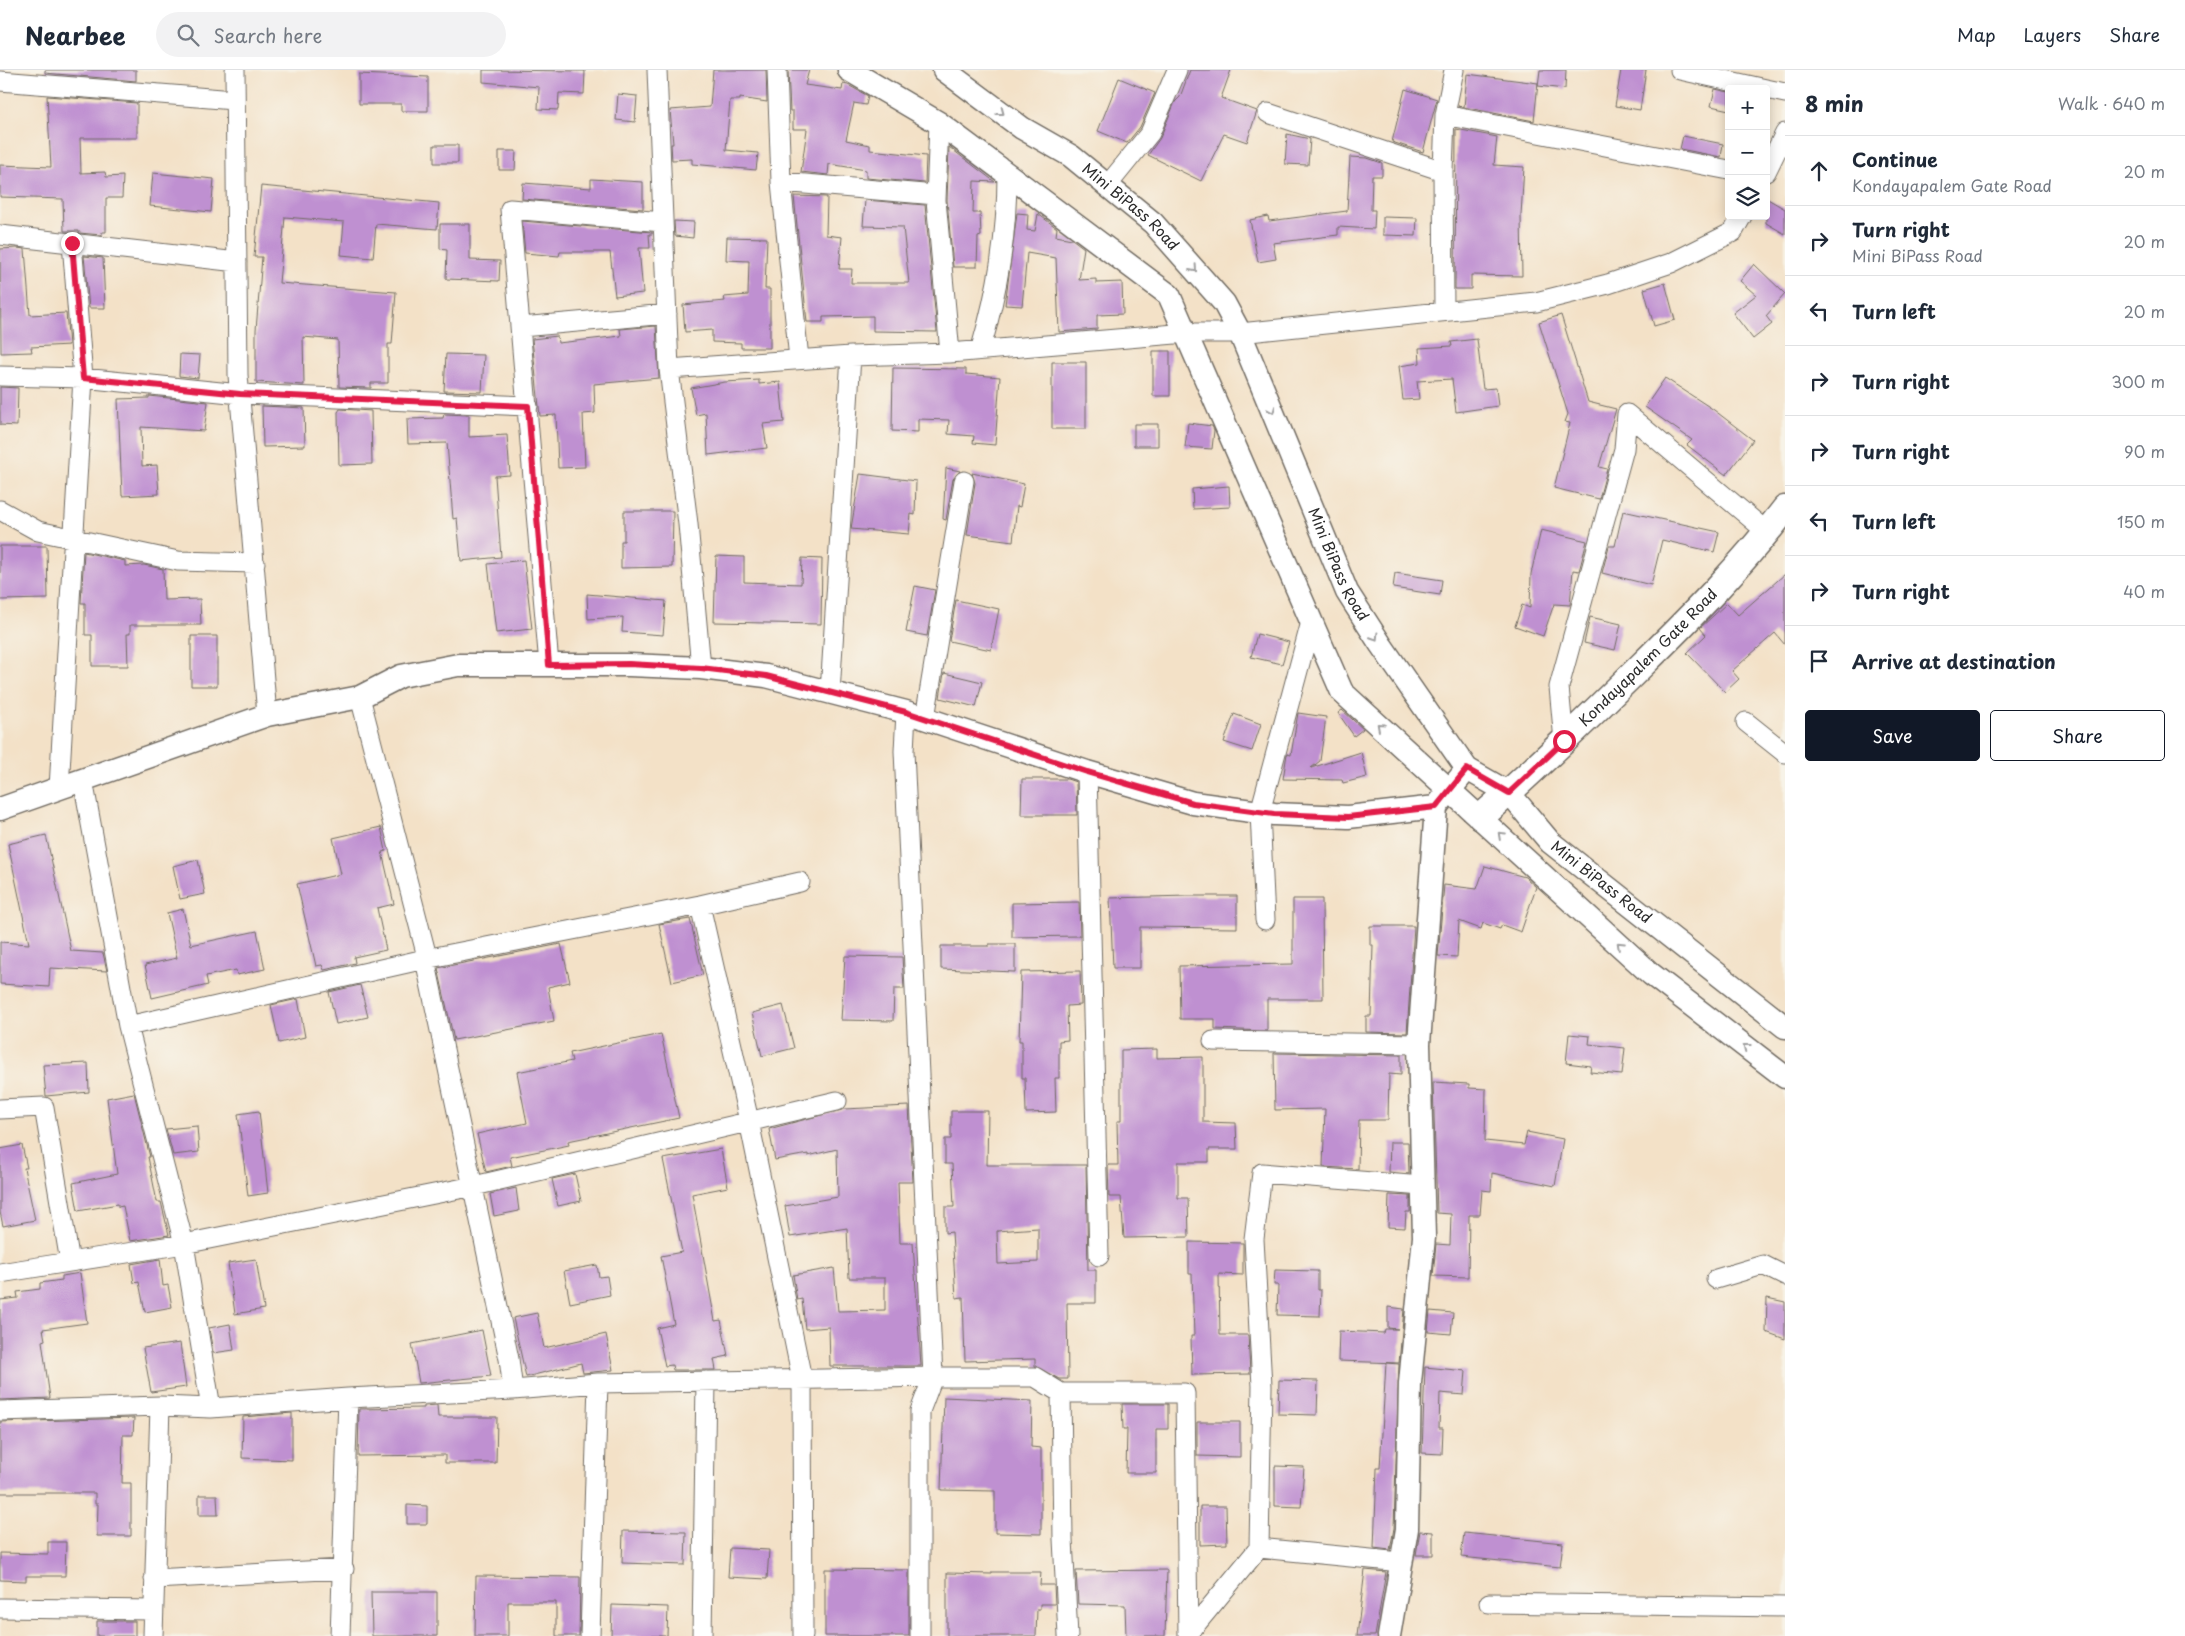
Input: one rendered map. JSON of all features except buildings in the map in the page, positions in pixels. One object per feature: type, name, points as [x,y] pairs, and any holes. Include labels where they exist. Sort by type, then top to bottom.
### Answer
[{"type":"main road","name":"Kondayapalem Gate Road","points":[[1481,817],[1564,741],[1691,617],[1767,532],[1785,509]]},
{"type":"street","points":[[234,70],[240,394],[267,715]]},
{"type":"street","points":[[657,70],[669,369],[688,524],[701,668]]},
{"type":"street","points":[[777,70],[781,182],[799,359]]},
{"type":"street","points":[[849,70],[939,123],[1169,295],[1342,692],[1651,974],[1785,1077]]},
{"type":"street","name":"Mini BiPass Road","points":[[944,70],[965,76],[1022,128],[1071,156],[1153,223],[1224,303],[1240,333],[1347,592],[1381,645],[1467,769],[1509,793],[1550,842],[1783,1021]]},
{"type":"street","points":[[1107,186],[1150,133],[1177,70]]},
{"type":"street","points":[[1444,311],[1442,171],[1445,115],[1454,70]]},
{"type":"street","points":[[1680,70],[1748,85]]},
{"type":"street","points":[[0,81],[234,100]]},
{"type":"street","points":[[1770,90],[1785,93]]},
{"type":"street","points":[[1268,113],[1442,171]]},
{"type":"street","points":[[1445,115],[1725,169]]},
{"type":"street","points":[[939,123],[936,195],[950,353]]},
{"type":"street","points":[[1770,164],[1785,133]]},
{"type":"street","points":[[981,348],[996,296],[1007,216],[1008,174]]},
{"type":"street","points":[[781,182],[936,195]]},
{"type":"street","points":[[549,665],[510,209],[664,222]]},
{"type":"street","points":[[669,369],[851,356],[950,353],[981,348],[1187,333],[1240,333],[1536,302],[1608,284],[1671,263],[1733,232],[1740,220]]},
{"type":"street","points":[[0,235],[237,262]]},
{"type":"street","points":[[59,788],[83,378],[72,243]]},
{"type":"street","points":[[521,328],[667,314]]},
{"type":"street","points":[[830,693],[851,356]]},
{"type":"street","points":[[0,376],[83,378],[240,394],[528,406]]},
{"type":"street","points":[[1564,741],[1560,687],[1624,449],[1626,414],[1767,532]]},
{"type":"street","points":[[920,1636],[920,1411],[933,1377],[905,761],[964,481]]},
{"type":"street","points":[[0,510],[38,531],[178,561],[255,563]]},
{"type":"street","points":[[1265,920],[1260,812],[1311,622]]},
{"type":"street","points":[[0,809],[267,715],[360,697],[401,676],[458,665],[629,664],[701,668],[766,676],[915,715],[1087,772],[1193,803],[1260,812],[1348,817],[1436,807]]},
{"type":"street","points":[[360,697],[425,949],[425,959],[474,1186],[514,1390]]},
{"type":"street","points":[[1746,722],[1785,754]]},
{"type":"street","points":[[1389,1636],[1407,1529],[1410,1383],[1424,1238],[1419,1044],[1436,807],[1467,769]]},
{"type":"street","points":[[1087,772],[1099,1256]]},
{"type":"street","points":[[83,780],[128,1026],[184,1244],[211,1408]]},
{"type":"street","points":[[128,1026],[425,959],[700,905],[800,882]]},
{"type":"street","points":[[700,905],[749,1121],[802,1379],[802,1636]]},
{"type":"street","points":[[1213,1041],[1419,1044]]},
{"type":"street","points":[[0,1273],[184,1244],[474,1186],[837,1101]]},
{"type":"street","points":[[0,1109],[44,1107],[70,1262]]},
{"type":"street","points":[[1188,1635],[1259,1548],[1262,1386],[1254,1240],[1262,1174],[1422,1186]]},
{"type":"street","points":[[1716,1279],[1763,1265],[1785,1276]]},
{"type":"street","points":[[0,1411],[160,1406],[211,1408],[348,1398],[514,1390],[598,1383],[933,1377],[1036,1377],[1061,1393],[1185,1393],[1188,1635]]},
{"type":"street","points":[[702,1636],[706,1381]]},
{"type":"street","points":[[590,1636],[598,1383]]},
{"type":"street","points":[[1061,1393],[1063,1539],[1068,1636]]},
{"type":"street","points":[[340,1636],[344,1569],[348,1398]]},
{"type":"street","points":[[153,1636],[160,1406]]},
{"type":"street","points":[[1259,1548],[1401,1562]]},
{"type":"street","points":[[154,1578],[344,1569]]},
{"type":"street","points":[[1489,1603],[1785,1607]]},
{"type":"street","points":[[0,1608],[153,1610]]},
{"type":"route","points":[[72,243],[83,378],[240,394],[528,406],[549,665],[629,664],[701,668],[766,676],[906,712],[1087,772],[1193,803],[1274,814],[1348,817],[1436,807],[1467,769],[1509,793],[1564,741]]}]
